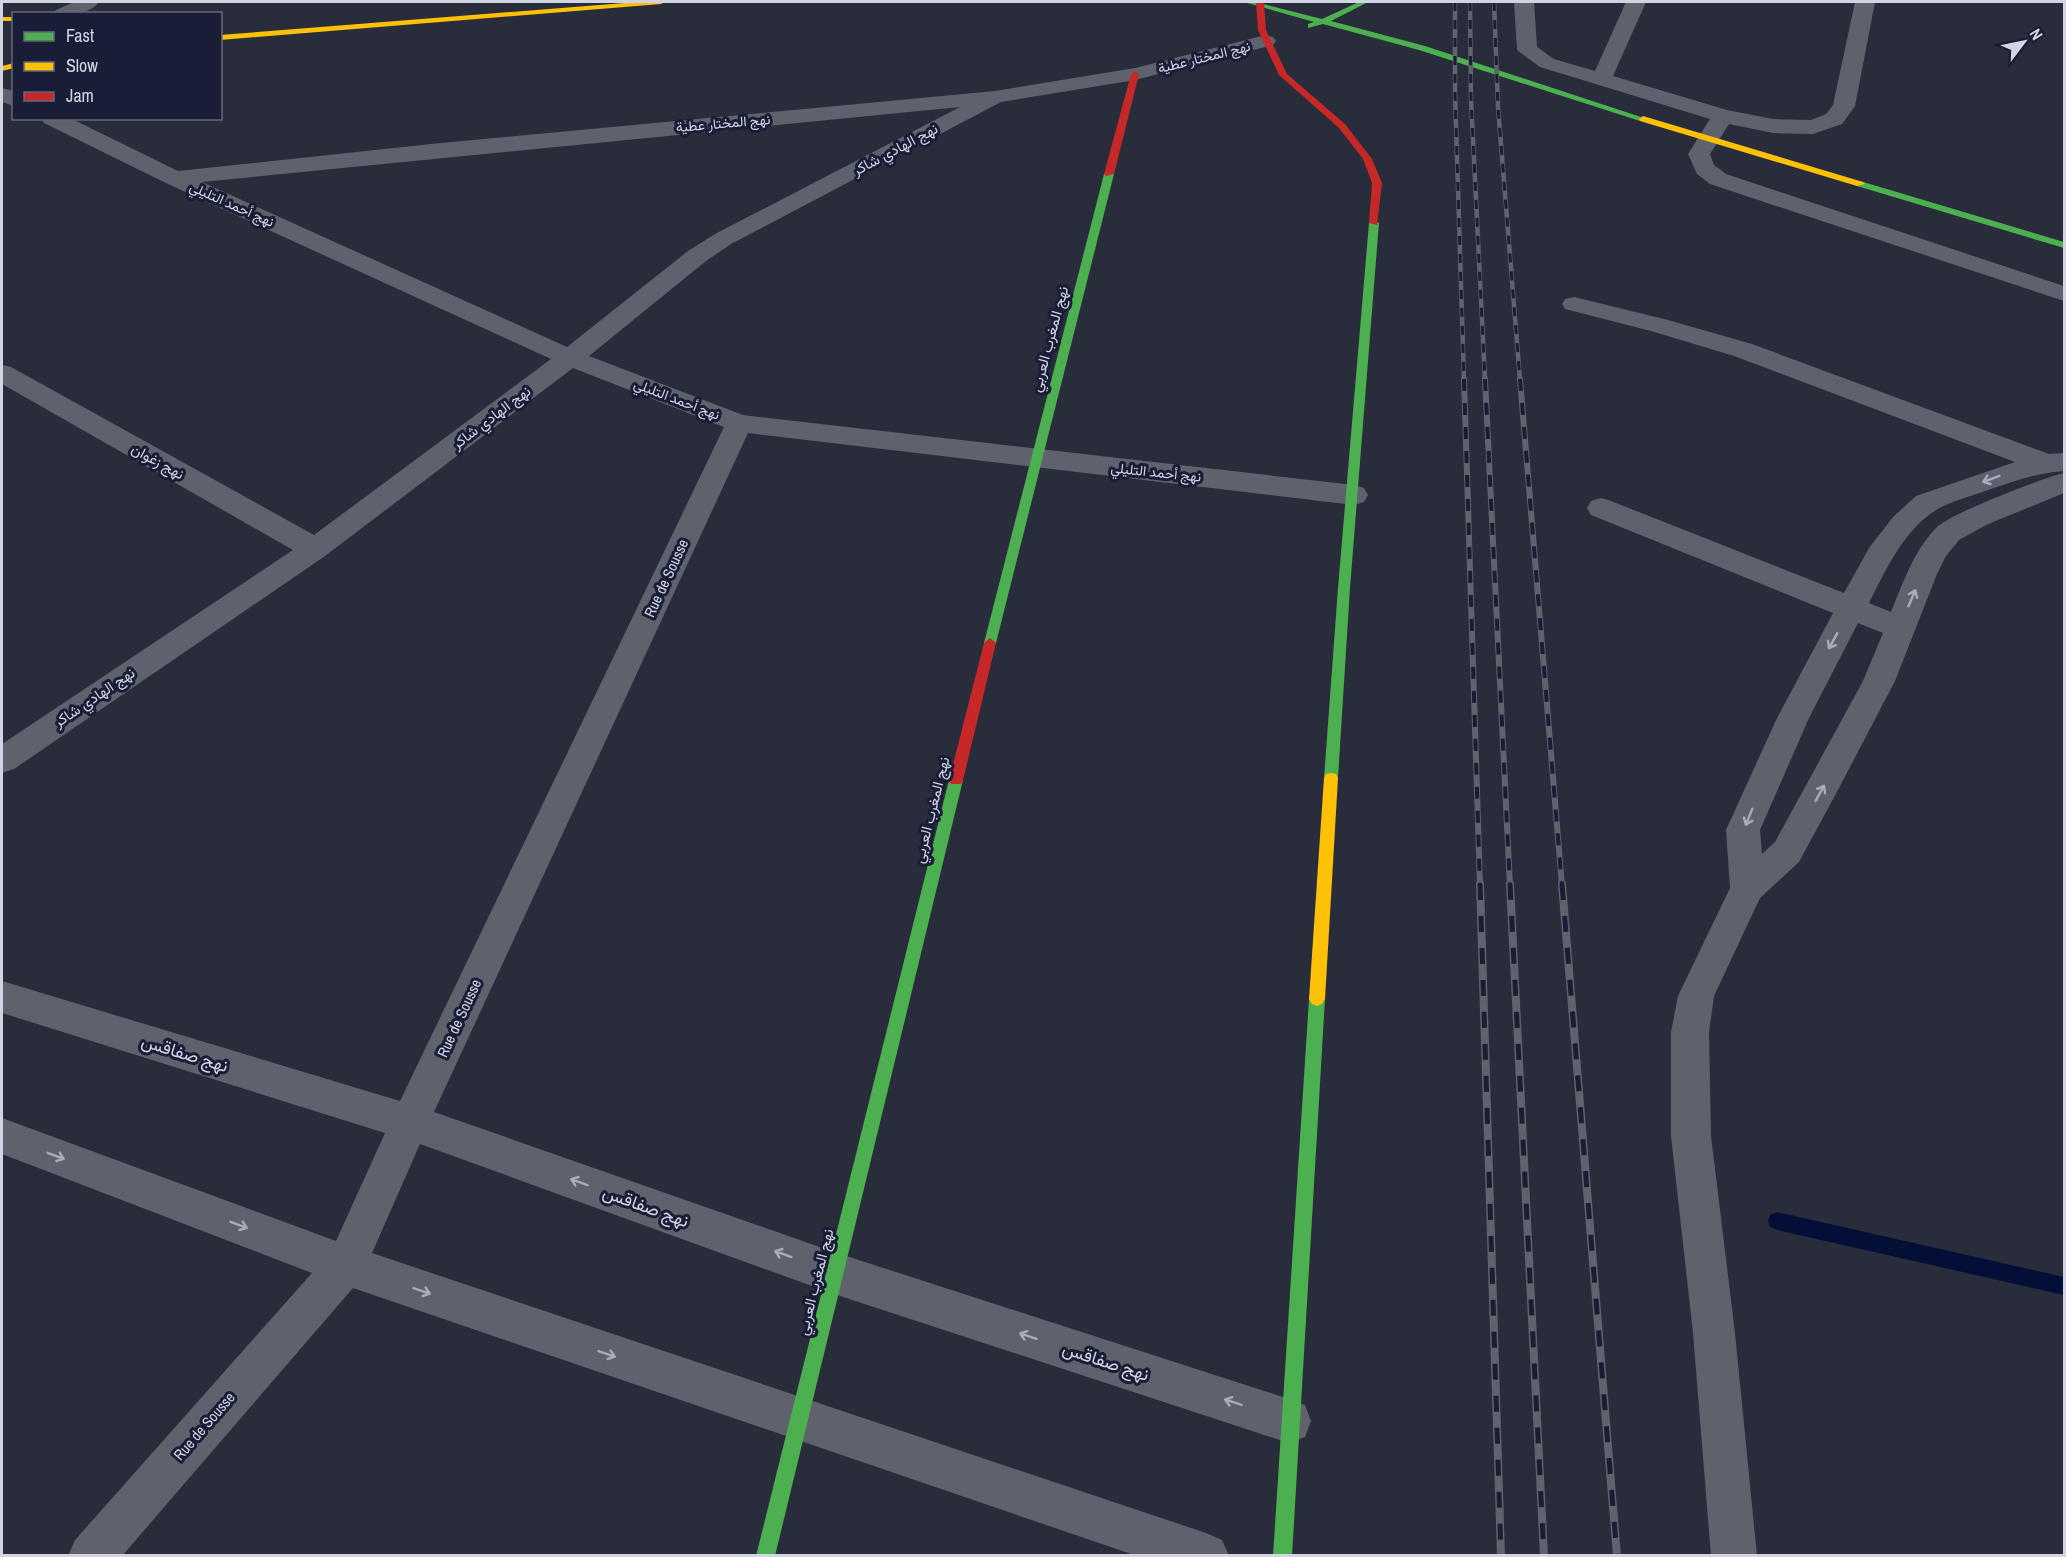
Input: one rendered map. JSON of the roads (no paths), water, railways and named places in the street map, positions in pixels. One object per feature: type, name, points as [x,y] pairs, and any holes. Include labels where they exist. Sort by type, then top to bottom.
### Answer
[{"type":"street","points":[[67,12],[89,2]]},
{"type":"street","points":[[536,12],[603,2]]},
{"type":"street","points":[[222,38],[661,2]]},
{"type":"street","points":[[1248,2],[1422,48],[1691,134],[2064,244]]},
{"type":"street","points":[[1260,2],[1262,30],[1272,40],[1283,75],[1342,126],[1366,159],[1377,183],[1354,495],[1344,588],[1282,1556]]},
{"type":"street","points":[[1346,2],[1368,13],[1422,48]]},
{"type":"street","points":[[1524,2],[1527,50],[1547,63],[1723,116],[1773,126],[1813,127],[1834,119],[1844,106],[1865,2]]},
{"type":"street","points":[[1601,79],[1636,2]]},
{"type":"street","points":[[1299,30],[1338,16],[1368,13]]},
{"type":"street","name":"نهج المختار عطية","points":[[176,179],[431,151],[995,97],[1135,74],[1272,40]]},
{"type":"street","name":"نهج المغرب العربي","points":[[765,1556],[1035,459],[1135,74]]},
{"type":"street","name":"نهج الهادي شاكر","points":[[8,746],[315,549],[570,358],[674,274],[723,239],[995,97]]},
{"type":"street","points":[[1723,116],[1699,154],[1701,166],[1718,179],[2064,294]]},
{"type":"street","name":"نهج أحمد التليلي","points":[[56,120],[176,179],[570,358],[739,423],[1354,495]]},
{"type":"street","points":[[1574,304],[1659,325],[1743,350],[2060,470]]},
{"type":"street","name":"نهج زغوان","points":[[2,373],[315,549]]},
{"type":"street","name":"Rue de Sousse","points":[[91,1556],[346,1265],[410,1122],[739,423]]},
{"type":"street","points":[[1747,888],[1743,830],[1793,718],[1879,555],[1903,524],[1926,503],[2007,473],[2060,470]]},
{"type":"street","points":[[1734,1556],[1714,1333],[1691,1136],[1690,1032],[1696,996],[1747,888],[1787,852],[1879,681],[1935,550],[1949,533],[2060,470]]},
{"type":"street","points":[[1601,508],[1900,628]]},
{"type":"street","name":"نهج صفاقس","points":[[2,997],[410,1122],[834,1273],[1289,1420]]},
{"type":"street","points":[[2,1136],[346,1265],[1206,1556]]},
{"type":"waterway","points":[[1777,1221],[2064,1286]]},
{"type":"railway","points":[[1455,2],[1455,93],[1464,380]]},
{"type":"railway","points":[[1470,2],[1471,99],[1485,380]]},
{"type":"railway","points":[[1494,2],[1498,107],[1520,380]]},
{"type":"railway","points":[[1464,379],[1480,886]]},
{"type":"railway","points":[[1485,379],[1510,886]]},
{"type":"railway","points":[[1520,379],[1562,886]]},
{"type":"railway","points":[[1480,884],[1501,1556]]},
{"type":"railway","points":[[1510,884],[1544,1556]]},
{"type":"railway","points":[[1562,884],[1617,1556]]}]
